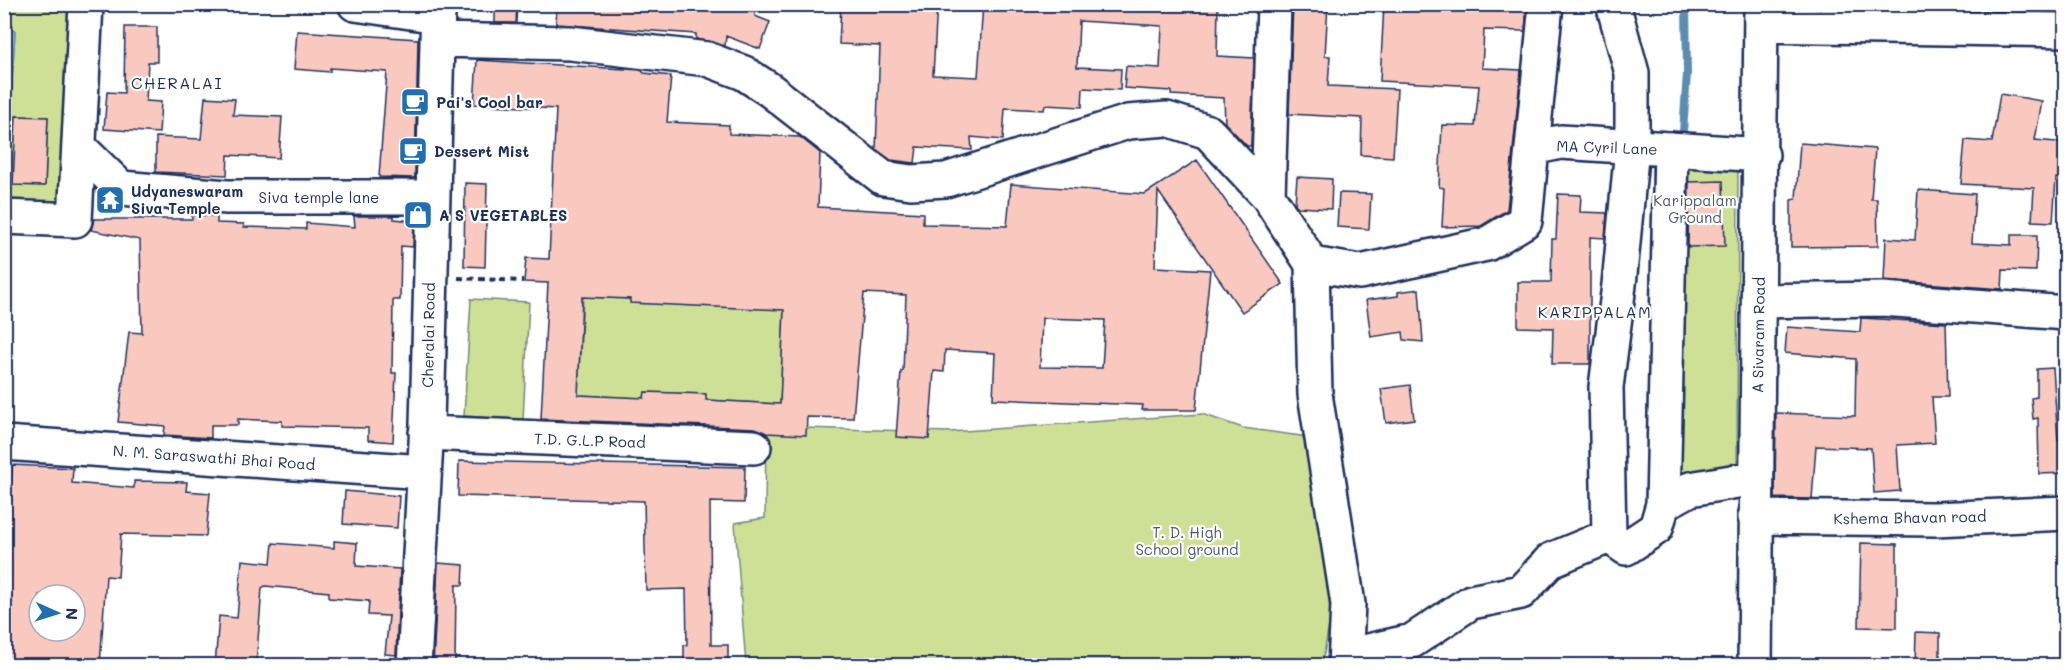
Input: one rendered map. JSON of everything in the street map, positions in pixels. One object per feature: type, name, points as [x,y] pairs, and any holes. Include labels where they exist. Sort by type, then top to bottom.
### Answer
[{"type":"street","points":[[4,217],[75,220],[86,4]]},
{"type":"street","points":[[355,4],[570,43],[707,59],[744,73],[770,90],[883,178],[911,182],[946,180],[1128,122],[1167,119],[1208,132],[1268,196],[1312,264],[1315,394],[1348,604],[1346,661],[1412,641],[1471,602],[1521,592],[1551,560],[1609,536]]},
{"type":"street","points":[[1268,196],[1274,4]]},
{"type":"street","points":[[1312,264],[1360,272],[1487,244],[1525,221],[1546,4]]},
{"type":"street","points":[[1609,536],[1606,387],[1619,285],[1632,147],[1632,73],[1613,4]]},
{"type":"street","points":[[1762,15],[1946,16],[2066,30]]},
{"type":"street","name":"A Sivaram Road","points":[[1755,666],[1755,478],[1762,155],[1762,15]]},
{"type":"street","name":"Cheralai Road","points":[[414,666],[426,433],[431,197],[438,20]]},
{"type":"street","name":"MA Cyril Lane","points":[[1532,148],[1561,142],[1762,155]]},
{"type":"street","name":"Siva temple lane","points":[[79,147],[121,188],[227,196],[431,197]]},
{"type":"street","points":[[1609,536],[1626,548],[1656,528],[1663,504],[1671,149]]},
{"type":"street","points":[[1759,301],[1883,299],[2066,313]]},
{"type":"street","name":"T.D. G.L.P Road","points":[[426,433],[754,447]]},
{"type":"street","name":"N. M. Saraswathi Bhai Road","points":[[4,443],[424,471]]},
{"type":"street","points":[[1663,504],[1690,489],[1755,478]]},
{"type":"street","name":"Kshema Bhavan road","points":[[1755,517],[1935,519],[2066,513]]},
{"type":"path","points":[[462,278],[523,281]]},
{"type":"green space","points":[[5,5],[77,5],[65,204],[5,201],[15,31],[5,30]],"holes":[[[16,116],[48,117],[45,186],[13,185]]]},
{"type":"green space","name":"Karippalam Ground","points":[[1738,165],[1737,476],[1659,477],[1652,167]]},
{"type":"green space","points":[[583,297],[784,305],[780,404],[706,400],[705,394],[645,392],[644,398],[578,395]]},
{"type":"green space","points":[[471,299],[529,302],[523,420],[464,416]]},
{"type":"green space","name":"T. D. High School ground","points":[[1202,414],[1243,428],[1308,437],[1324,497],[1330,619],[1324,654],[1319,666],[746,665],[735,523],[765,518],[766,427],[950,432]]},
{"type":"water","points":[[5,30],[15,31],[6,183],[4,183]]},
{"type":"building","points":[[495,4],[517,4],[516,23],[495,23]]},
{"type":"building","points":[[557,4],[755,4],[755,16],[770,22],[760,49],[726,36],[725,46],[696,39],[696,34],[556,24]]},
{"type":"building","points":[[841,4],[937,4],[933,75],[978,77],[983,4],[1218,4],[1217,56],[1254,58],[1251,146],[1247,146],[1225,123],[1224,98],[1171,95],[1171,91],[1124,88],[1126,66],[1160,68],[1162,26],[1079,21],[1077,67],[1121,69],[1120,90],[1083,88],[1082,107],[1045,105],[1044,110],[1005,108],[1003,140],[971,137],[972,150],[917,147],[915,163],[891,160],[876,149],[880,46],[839,44]]},
{"type":"building","points":[[1293,4],[1328,4],[1325,56],[1330,56],[1328,86],[1397,89],[1393,157],[1361,155],[1362,118],[1289,114]]},
{"type":"building","points":[[1384,4],[1527,6],[1525,31],[1484,30],[1482,68],[1521,70],[1507,210],[1481,226],[1442,227],[1444,188],[1439,187],[1442,125],[1475,126],[1479,86],[1380,81]]},
{"type":"building","points":[[125,27],[157,27],[157,62],[148,62],[146,101],[161,102],[159,133],[104,129],[107,92],[124,93]]},
{"type":"building","points":[[297,31],[418,39],[415,178],[379,177],[387,72],[330,68],[330,72],[294,69]]},
{"type":"building","points":[[477,60],[641,70],[644,73],[671,76],[667,122],[729,125],[729,134],[800,137],[820,153],[818,207],[923,213],[923,224],[1007,226],[1011,184],[1145,194],[1197,160],[1283,284],[1242,312],[1158,191],[1155,267],[1210,270],[1196,410],[1142,410],[1143,405],[993,399],[995,353],[945,350],[944,372],[934,371],[929,439],[896,437],[901,371],[903,371],[906,295],[864,293],[853,418],[807,417],[806,435],[766,433],[755,428],[541,419],[548,283],[524,282],[526,258],[549,259],[556,109],[474,104]],"holes":[[[582,297],[630,299],[630,303],[784,310],[780,404],[706,400],[706,394],[645,392],[644,398],[578,395]],[[1042,318],[1105,320],[1102,368],[1040,367]]]},
{"type":"building","points":[[2000,94],[2042,101],[2035,140],[2066,143],[2066,179],[2056,178],[2053,222],[2032,221],[2034,188],[1961,184],[1965,140],[1992,142]]},
{"type":"building","points":[[205,97],[235,99],[233,115],[282,117],[279,158],[228,155],[227,175],[156,172],[156,137],[201,139]]},
{"type":"building","points":[[16,116],[48,117],[45,186],[13,185]]},
{"type":"building","points":[[1800,143],[1875,149],[1871,199],[1877,199],[1878,246],[1791,247],[1791,200],[1796,199]]},
{"type":"building","points":[[1297,177],[1332,179],[1331,209],[1298,207],[1295,204]]},
{"type":"building","points":[[1723,181],[1725,246],[1688,247],[1689,182]]},
{"type":"building","points":[[465,183],[487,184],[485,267],[464,266]]},
{"type":"building","points":[[1918,190],[1975,194],[1972,243],[2011,245],[2011,235],[2037,235],[2036,271],[2003,270],[2002,289],[1884,280],[1886,238],[1915,240]]},
{"type":"building","points":[[1339,193],[1371,194],[1369,229],[1337,227]]},
{"type":"building","points":[[1558,194],[1581,195],[1580,212],[1607,213],[1605,238],[1590,237],[1590,364],[1552,364],[1553,328],[1518,327],[1518,282],[1551,282],[1552,239],[1556,239]]},
{"type":"building","points":[[192,215],[217,216],[217,223],[244,224],[244,227],[306,229],[306,223],[355,227],[354,216],[394,216],[394,219],[414,221],[413,247],[401,246],[400,300],[393,300],[392,373],[396,373],[393,442],[368,440],[368,428],[282,426],[282,421],[238,419],[238,425],[211,425],[211,438],[164,435],[165,426],[118,422],[129,332],[142,333],[140,240],[91,230],[94,219],[192,219]]},
{"type":"building","points":[[1419,289],[1423,342],[1404,340],[1403,332],[1371,337],[1366,300],[1398,296],[1398,292]]},
{"type":"building","points":[[1861,318],[1946,323],[1948,397],[1932,397],[1935,443],[1897,445],[1900,491],[1874,493],[1871,448],[1816,446],[1812,499],[1775,498],[1776,413],[1855,416],[1856,359],[1785,353],[1787,327],[1860,332]]},
{"type":"building","points":[[2053,368],[2058,440],[2066,439],[2066,473],[2039,474],[2038,418],[2033,419],[2031,398],[2037,397],[2037,369]]},
{"type":"building","points":[[1410,385],[1414,419],[1386,423],[1381,389]]},
{"type":"building","points":[[459,461],[745,467],[744,503],[710,502],[711,645],[728,645],[728,666],[684,666],[684,645],[687,645],[686,589],[646,590],[644,501],[458,496]]},
{"type":"building","points":[[12,465],[73,468],[72,483],[134,488],[134,481],[187,482],[186,491],[210,493],[206,536],[121,534],[118,577],[106,576],[100,666],[4,666],[8,614],[4,614],[4,487],[11,487]]},
{"type":"building","points":[[345,491],[399,496],[397,528],[343,524]]},
{"type":"building","points":[[334,541],[357,543],[356,566],[400,569],[396,655],[385,654],[389,616],[368,615],[369,601],[329,598],[329,592],[265,586],[262,588],[256,666],[215,666],[219,616],[237,618],[242,560],[271,563],[273,543],[334,548]]},
{"type":"building","points":[[1861,543],[1897,544],[1897,628],[1859,627]]},
{"type":"building","points":[[438,563],[464,565],[463,585],[456,585],[455,666],[433,666]]},
{"type":"building","points":[[1916,632],[1940,633],[1940,666],[1915,666]]},
{"type":"waterway","points":[[1683,132],[1687,73],[1686,4]]},
{"type":"place","name":"Pai's Cool bar","points":[[415,102]]},
{"type":"place","name":"Dessert Mist","points":[[413,151]]},
{"type":"place","name":"Udyaneswaram Siva Temple","points":[[110,200]]},
{"type":"place","name":"A S VEGETABLES","points":[[418,215]]},
{"type":"district","name":"CHERALAI","points":[[177,82]]},
{"type":"district","name":"KARIPPALAM","points":[[1595,311]]}]
